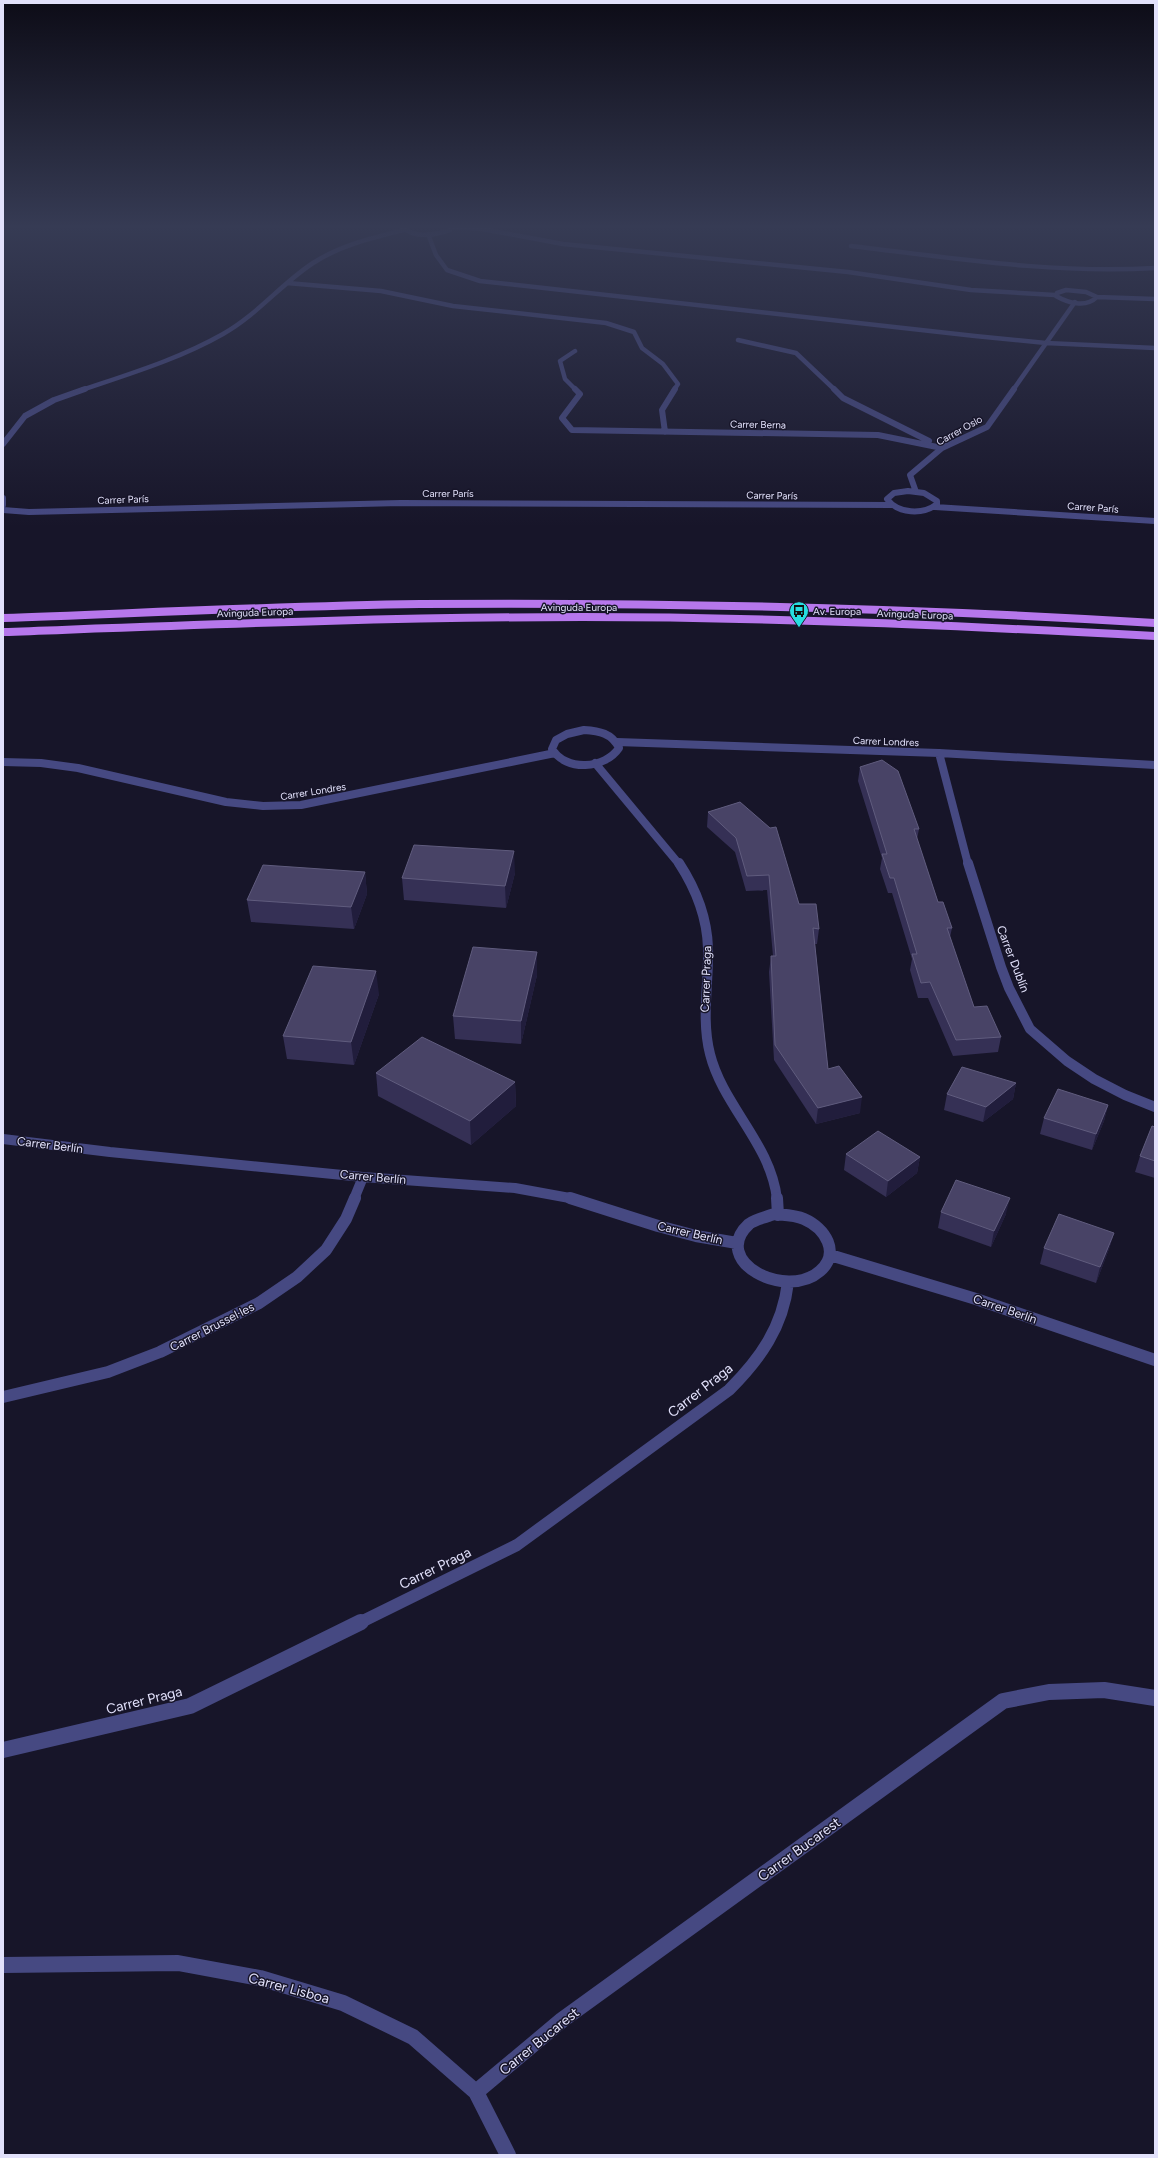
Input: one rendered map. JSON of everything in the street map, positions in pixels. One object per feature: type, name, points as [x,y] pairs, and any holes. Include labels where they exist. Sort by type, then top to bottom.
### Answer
[{"type":"main road","name":"Avinguda Europa","points":[[3,618],[419,605],[746,605],[997,614],[1155,623]]},
{"type":"main road","points":[[418,618],[419,605]]},
{"type":"main road","name":"Avinguda Europa","points":[[3,632],[418,618],[582,617],[747,619],[1010,628],[1155,636]]},
{"type":"street","points":[[3,444],[25,416],[54,400],[160,363],[222,335],[238,325]]},
{"type":"street","points":[[611,325],[634,332],[642,348],[663,364],[678,384],[662,410],[665,432]]},
{"type":"street","points":[[879,325],[1046,343],[1155,348]]},
{"type":"street","name":"Carrer Oslo","points":[[916,492],[910,475],[942,448],[987,427],[1059,325]]},
{"type":"street","points":[[738,340],[796,353],[843,398],[942,448]]},
{"type":"street","name":"Carrer Berna","points":[[575,352],[560,361],[565,379],[580,394],[562,418],[572,430],[878,435],[942,448]]},
{"type":"street","points":[[892,506],[888,499],[894,493],[916,492],[935,498],[937,501],[935,507]]},
{"type":"street","points":[[3,498],[3,505]]},
{"type":"street","name":"Carrer París","points":[[3,510],[29,512],[401,503],[892,506],[914,511],[935,507],[1155,521]]},
{"type":"street","points":[[584,730],[604,734],[617,742],[618,748],[616,753],[611,758],[595,763],[571,762],[562,759],[552,749],[553,744],[557,739],[573,732],[584,730]]},
{"type":"street","name":"Carrer Londres","points":[[617,742],[939,753],[1155,765]]},
{"type":"street","name":"Carrer Londres","points":[[3,762],[64,766],[232,803],[275,807],[301,805],[555,753]]},
{"type":"street","name":"Carrer Dublín","points":[[939,753],[960,838],[1001,967],[1009,988],[1030,1029],[1067,1061],[1094,1079],[1125,1095],[1155,1107]]},
{"type":"street","name":"Carrer Praga","points":[[595,763],[663,841],[684,868],[700,902],[706,928],[708,948],[704,1010],[705,1029],[710,1055],[720,1081],[769,1165],[775,1189],[778,1215]]},
{"type":"street","name":"Carrer Berlín","points":[[3,1138],[110,1152],[363,1177],[514,1188],[581,1200],[696,1236],[737,1243]]},
{"type":"street","name":"Carrer Brussel·les","points":[[3,1397],[115,1369],[160,1352],[259,1303],[298,1277],[326,1250],[346,1219],[363,1177]]},
{"type":"street","points":[[778,1215],[790,1215],[805,1220],[818,1227],[827,1237],[831,1249],[830,1260],[823,1270],[812,1278],[799,1282],[768,1280],[755,1274],[745,1265],[738,1254],[737,1243],[740,1233],[748,1224],[760,1218],[778,1215]]},
{"type":"street","name":"Carrer Berlín","points":[[830,1255],[851,1260],[976,1299],[1155,1360]]},
{"type":"street","name":"Carrer Praga","points":[[3,1750],[190,1706],[517,1545],[729,1390],[751,1370],[776,1330],[787,1296],[788,1282]]},
{"type":"street","name":"Carrer Bucarest","points":[[476,2092],[562,2020],[1003,1702],[1049,1692],[1104,1690],[1155,1698]]},
{"type":"street","name":"Carrer Lisboa","points":[[3,1965],[178,1963],[260,1978],[343,2003],[412,2037],[476,2092],[508,2155]]},
{"type":"building","points":[[882,760],[898,771],[919,829],[914,829],[938,902],[943,902],[952,928],[947,928],[974,1007],[987,1006],[1001,1037],[956,1040],[930,982],[921,983],[912,954],[917,954],[894,878],[890,878],[882,854],[887,854],[860,767]]},
{"type":"building","points":[[740,802],[770,828],[776,827],[799,904],[816,904],[819,929],[813,928],[828,1069],[839,1066],[862,1097],[818,1108],[775,1045],[771,956],[776,956],[769,875],[747,876],[736,838],[708,812]]},
{"type":"building","points":[[414,845],[514,851],[505,886],[402,878]]},
{"type":"building","points":[[263,865],[365,872],[351,907],[247,900]]},
{"type":"building","points":[[473,947],[537,952],[521,1021],[453,1016]]},
{"type":"building","points":[[313,966],[376,971],[351,1042],[283,1036]]},
{"type":"building","points":[[422,1037],[515,1082],[470,1121],[376,1073]]},
{"type":"building","points":[[962,1067],[1016,1083],[986,1107],[947,1094]]},
{"type":"building","points":[[1058,1089],[1108,1105],[1096,1134],[1044,1118]]},
{"type":"building","points":[[1152,1126],[1155,1127],[1155,1161],[1140,1156]]},
{"type":"building","points":[[878,1131],[920,1157],[888,1181],[846,1154]]},
{"type":"building","points":[[956,1180],[1010,1198],[994,1231],[941,1212]]},
{"type":"building","points":[[1059,1214],[1114,1233],[1100,1267],[1044,1248]]},
{"type":"place","name":"Av. Europa","points":[[799,628]]}]
